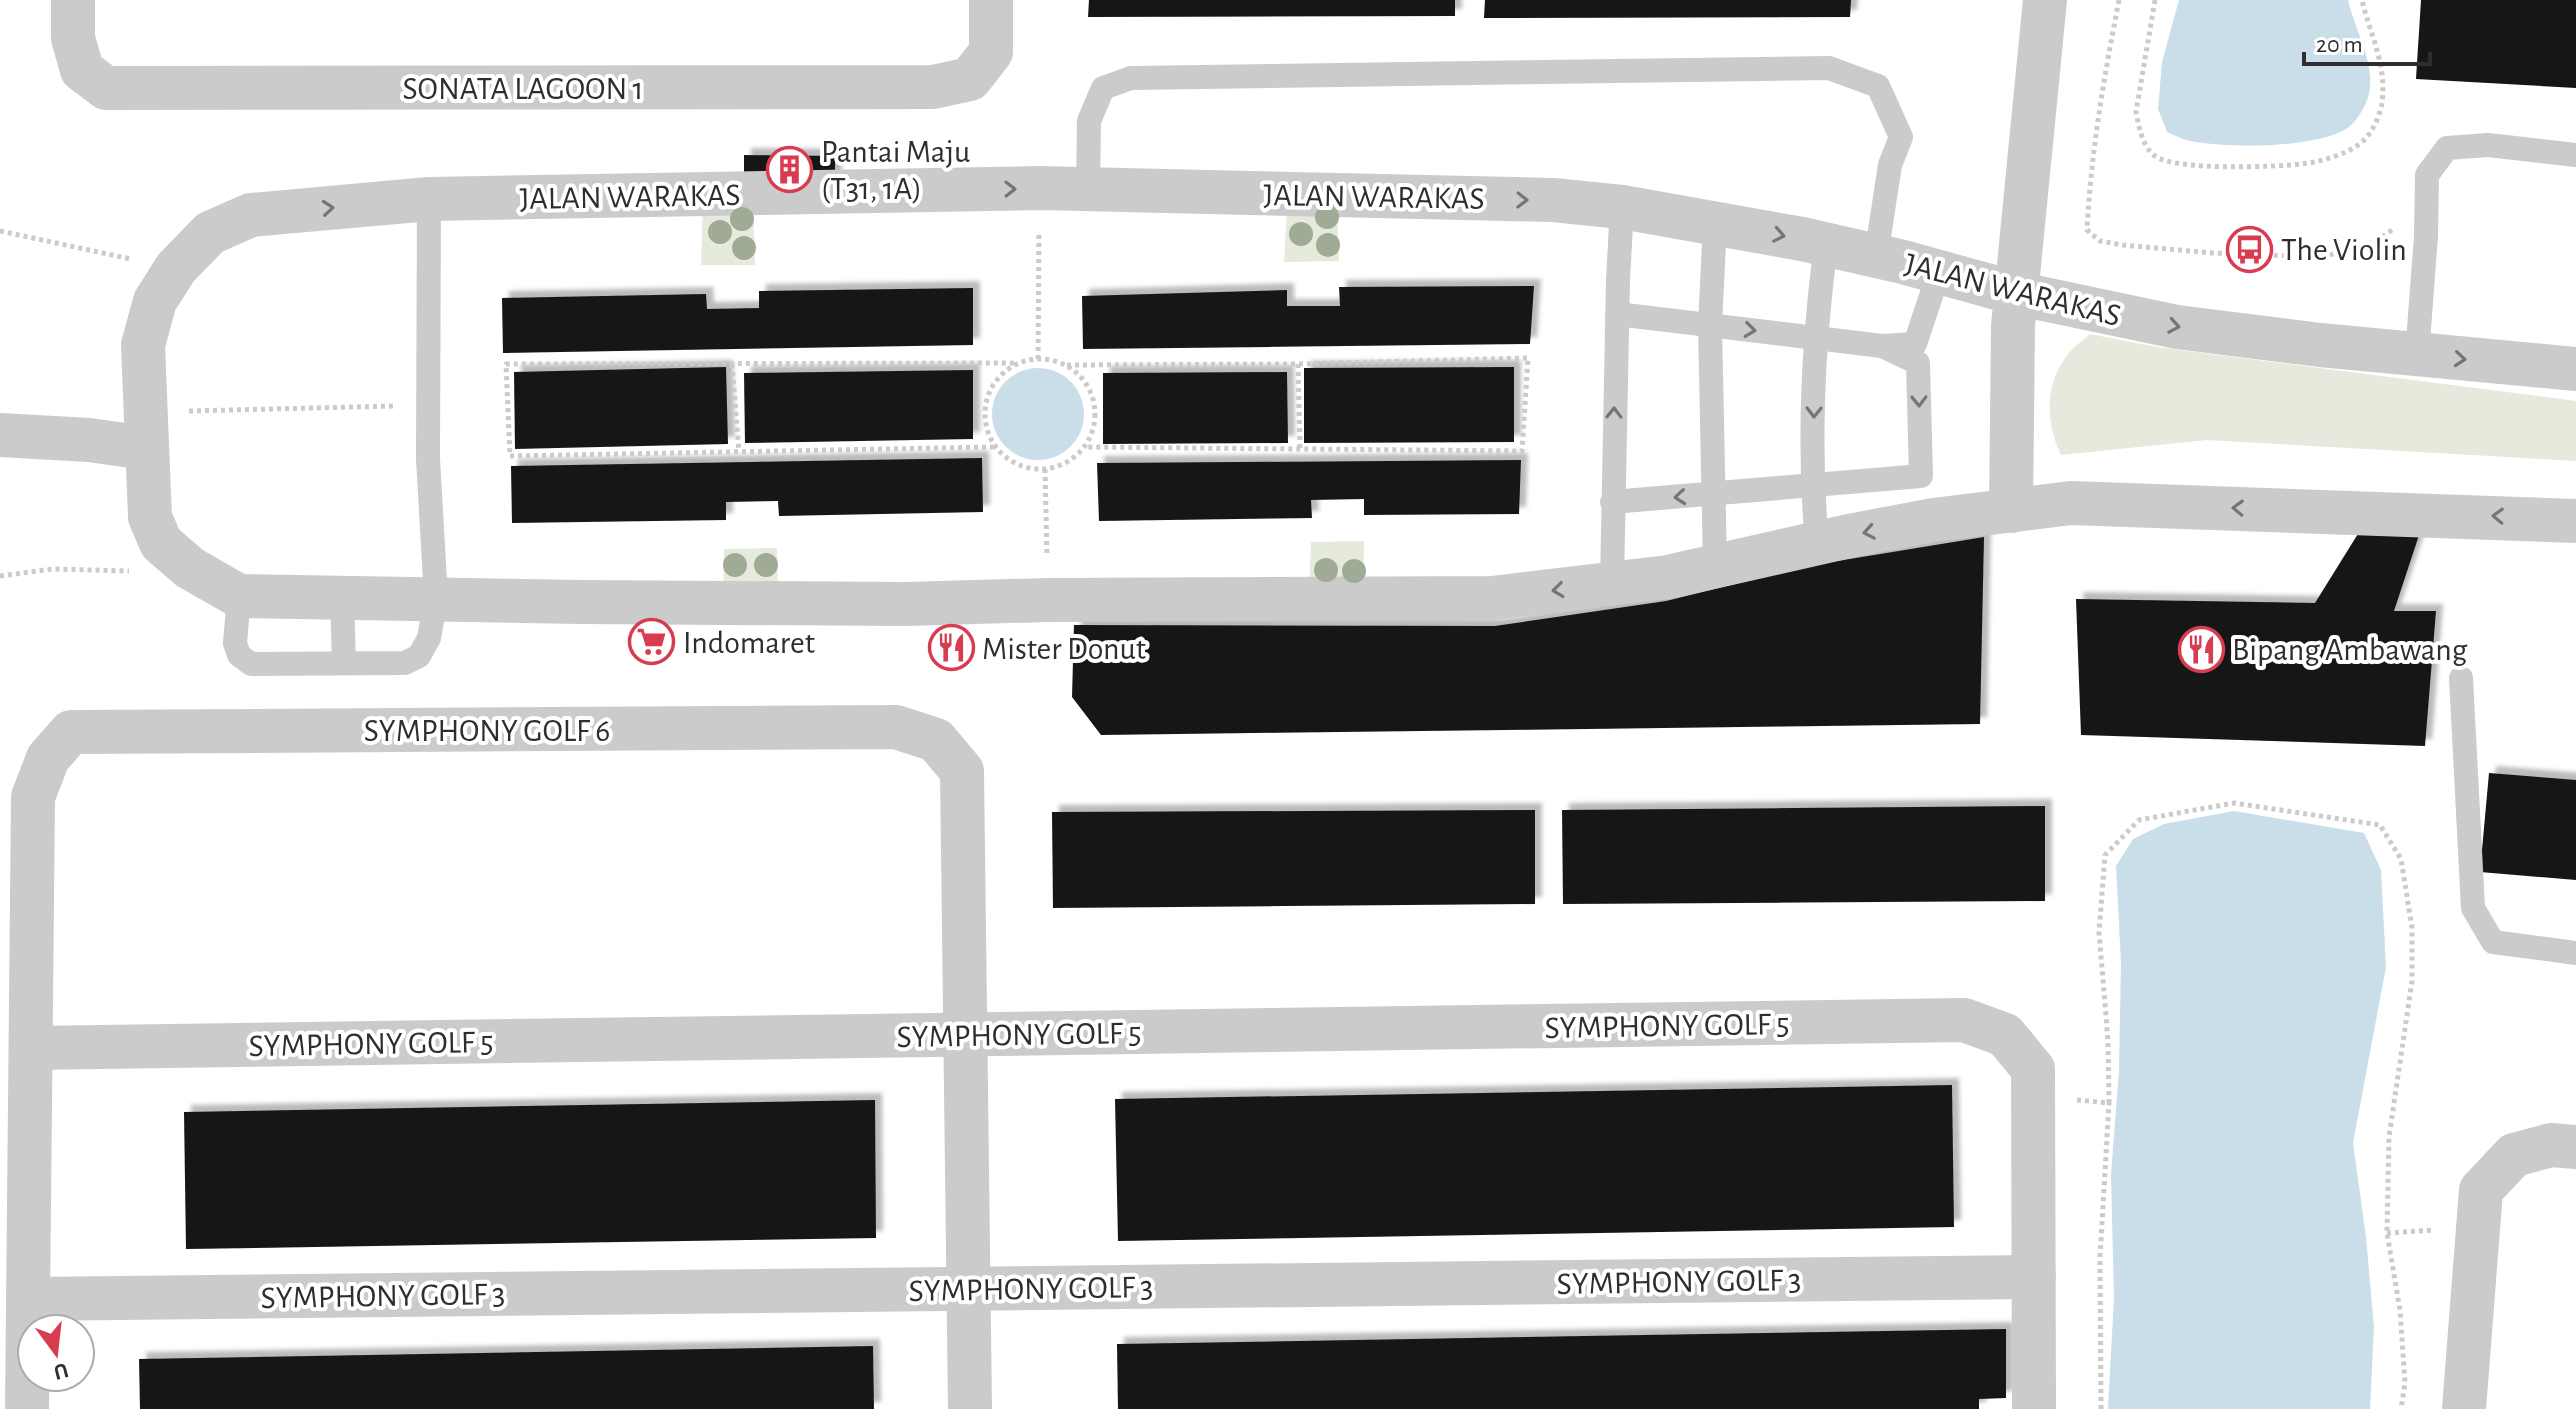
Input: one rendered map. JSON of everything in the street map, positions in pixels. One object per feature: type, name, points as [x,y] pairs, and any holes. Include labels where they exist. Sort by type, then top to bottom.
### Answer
[{"type":"street","name":"SONATA LAGOON 1","points":[[73,0],[73,38],[82,70],[106,88],[933,87],[970,79],[991,52],[991,0]]},
{"type":"street","points":[[2011,511],[2015,293],[2045,0]]},
{"type":"street","name":"JALAN WARAKAS","points":[[2576,369],[2417,355],[2177,327],[2015,293],[1826,245],[1622,207],[1553,200],[1039,188],[429,199],[251,215],[210,233],[176,268],[155,301],[143,345],[150,517],[161,543],[190,568],[239,596],[892,604],[1048,600],[1492,598],[1668,577],[1922,523],[2071,503],[2576,521]]},
{"type":"street","points":[[0,435],[89,440],[145,430]]},
{"type":"street","name":"SYMPHONY GOLF 6","points":[[31,1048],[33,797],[48,758],[71,732],[896,727],[936,740],[962,771],[965,1035]]},
{"type":"street","name":"SYMPHONY GOLF 5","points":[[31,1048],[1964,1020],[2005,1035],[2033,1069],[2033,1097]]},
{"type":"street","points":[[965,1035],[970,1409]]},
{"type":"street","points":[[27,1409],[31,1048]]},
{"type":"street","points":[[2033,1097],[2034,1409]]},
{"type":"street","points":[[2464,1409],[2481,1190],[2514,1155],[2551,1145],[2576,1147]]},
{"type":"street","name":"SYMPHONY GOLF 3","points":[[28,1299],[2034,1277]]},
{"type":"lane","points":[[1088,189],[1089,121],[1103,88],[1131,78],[1829,68],[1878,86],[1901,137],[1890,165],[1876,256]]},
{"type":"lane","points":[[2417,355],[2427,221],[2427,175],[2447,148],[2488,145],[2576,155]]},
{"type":"lane","points":[[239,596],[235,643],[239,655],[251,664],[405,663],[419,656],[429,638],[436,598],[428,406],[429,199]]},
{"type":"lane","points":[[1612,584],[1622,207]]},
{"type":"lane","points":[[1715,223],[1710,325],[1715,566]]},
{"type":"lane","points":[[1817,543],[1812,485],[1816,338],[1826,245]]},
{"type":"lane","points":[[1617,314],[1882,346],[1915,344],[1939,272]]},
{"type":"lane","points":[[1882,346],[1918,363],[1922,523]]},
{"type":"lane","points":[[1612,502],[1921,476]]},
{"type":"lane","points":[[342,598],[344,663]]},
{"type":"lane","points":[[2461,678],[2473,908],[2493,942],[2576,953]]},
{"type":"path","points":[[2119,0],[2099,105],[2090,177],[2087,230],[2100,241],[2212,253],[2322,257],[2375,242],[2399,225],[2427,221]]},
{"type":"path","points":[[2155,0],[2136,112],[2147,148],[2157,158],[2182,164],[2226,166],[2304,164],[2339,155],[2364,140],[2376,121],[2382,103],[2382,61],[2362,0]]},
{"type":"path","points":[[1038,359],[1039,188]]},
{"type":"path","points":[[0,231],[176,268]]},
{"type":"path","points":[[994,447],[510,456],[506,364],[1018,363],[1038,359],[1067,365],[1298,364],[1528,358],[1522,451],[1085,447]]},
{"type":"path","points":[[1018,363],[998,377],[986,399],[984,423],[994,447],[1016,465],[1045,469],[1068,463],[1085,447],[1095,425],[1094,402],[1085,381],[1067,365]]},
{"type":"path","points":[[732,364],[739,452]]},
{"type":"path","points":[[1298,364],[1300,450]]},
{"type":"path","points":[[145,430],[428,406]]},
{"type":"path","points":[[1045,469],[1048,600]]},
{"type":"path","points":[[0,576],[53,569],[106,572],[190,568]]},
{"type":"path","points":[[2101,1409],[2100,1258],[2109,1103],[2108,1041],[2099,932],[2105,855],[2139,820],[2234,803],[2380,825],[2401,859],[2412,928],[2412,981],[2389,1137],[2387,1233],[2400,1310],[2405,1383],[2401,1409]]},
{"type":"path","points":[[2033,1097],[2109,1103]]},
{"type":"shaded area","points":[[753,204],[755,265],[701,265],[703,205]]},
{"type":"shaded area","points":[[1287,210],[1337,211],[1339,261],[1284,262]]},
{"type":"shaded area","points":[[2090,334],[2157,347],[2576,401],[2576,461],[2207,440],[2061,455],[2050,418],[2054,380],[2066,357]]},
{"type":"shaded area","points":[[1364,541],[1363,599],[1309,598],[1311,542]]},
{"type":"shaded area","points":[[777,548],[778,603],[723,602],[724,549]]},
{"type":"water","points":[[2179,0],[2348,0],[2365,50],[2370,76],[2367,100],[2361,112],[2346,129],[2294,143],[2251,146],[2212,144],[2189,141],[2167,132],[2158,109],[2162,62]]},
{"type":"water","points":[[1038,368],[1056,371],[1071,381],[1081,396],[1084,414],[1081,432],[1071,447],[1056,457],[1038,460],[1020,457],[1005,447],[995,432],[992,414],[995,396],[1005,381],[1020,371]]},
{"type":"water","points":[[2234,811],[2364,833],[2381,870],[2386,967],[2353,1143],[2374,1327],[2370,1409],[2108,1409],[2114,1298],[2111,1174],[2119,1071],[2121,963],[2116,866],[2133,839],[2164,824]]},
{"type":"building","points":[[1089,0],[1455,0],[1455,16],[1088,17]]},
{"type":"building","points":[[1485,0],[1851,0],[1850,17],[1484,18]]},
{"type":"building","points":[[2421,0],[2576,0],[2576,88],[2416,79]]},
{"type":"building","name":"Pantai Maju (T31, 1A)","points":[[744,155],[835,156],[835,182],[744,182]]},
{"type":"building","points":[[1534,286],[1530,344],[1083,349],[1082,296],[1287,290],[1287,306],[1340,306],[1339,287]]},
{"type":"building","points":[[973,288],[973,345],[503,353],[502,298],[706,294],[707,309],[759,308],[759,291]]},
{"type":"building","points":[[726,367],[728,444],[515,449],[514,372]]},
{"type":"building","points":[[1514,367],[1514,442],[1304,443],[1304,368]]},
{"type":"building","points":[[973,370],[973,439],[745,443],[744,373]]},
{"type":"building","points":[[1287,372],[1288,443],[1103,444],[1103,373]]},
{"type":"building","points":[[982,458],[983,512],[779,516],[778,501],[726,502],[726,520],[512,523],[511,466]]},
{"type":"building","points":[[1521,460],[1519,514],[1364,515],[1364,499],[1311,500],[1312,518],[1099,521],[1097,463]]},
{"type":"building","points":[[2366,521],[2423,523],[2394,611],[2436,611],[2425,746],[2081,735],[2076,599],[2315,603]]},
{"type":"building","points":[[1984,537],[1980,724],[1101,735],[1072,697],[1074,625],[1495,626],[1666,601],[1813,565]]},
{"type":"building","points":[[2489,773],[2576,780],[2576,880],[2480,872]]},
{"type":"building","points":[[2045,806],[2045,901],[1563,904],[1562,810]]},
{"type":"building","points":[[1535,810],[1535,904],[1053,908],[1052,812]]},
{"type":"building","points":[[1952,1085],[1954,1227],[1118,1241],[1115,1099]]},
{"type":"building","points":[[875,1100],[876,1238],[186,1249],[184,1112]]},
{"type":"building","points":[[2006,1329],[2006,1398],[1979,1399],[1979,1409],[1118,1409],[1117,1344]]},
{"type":"building","points":[[873,1346],[874,1409],[140,1409],[139,1359]]},
{"type":"place","name":"Pantai Maju (T31, 1A)","points":[[790,169]]},
{"type":"place","name":"The Violin","points":[[2250,249]]},
{"type":"place","name":"Indomaret","points":[[652,642]]},
{"type":"place","name":"Mister Donut","points":[[951,648]]},
{"type":"place","name":"Bipang Ambawang","points":[[2201,649]]}]
